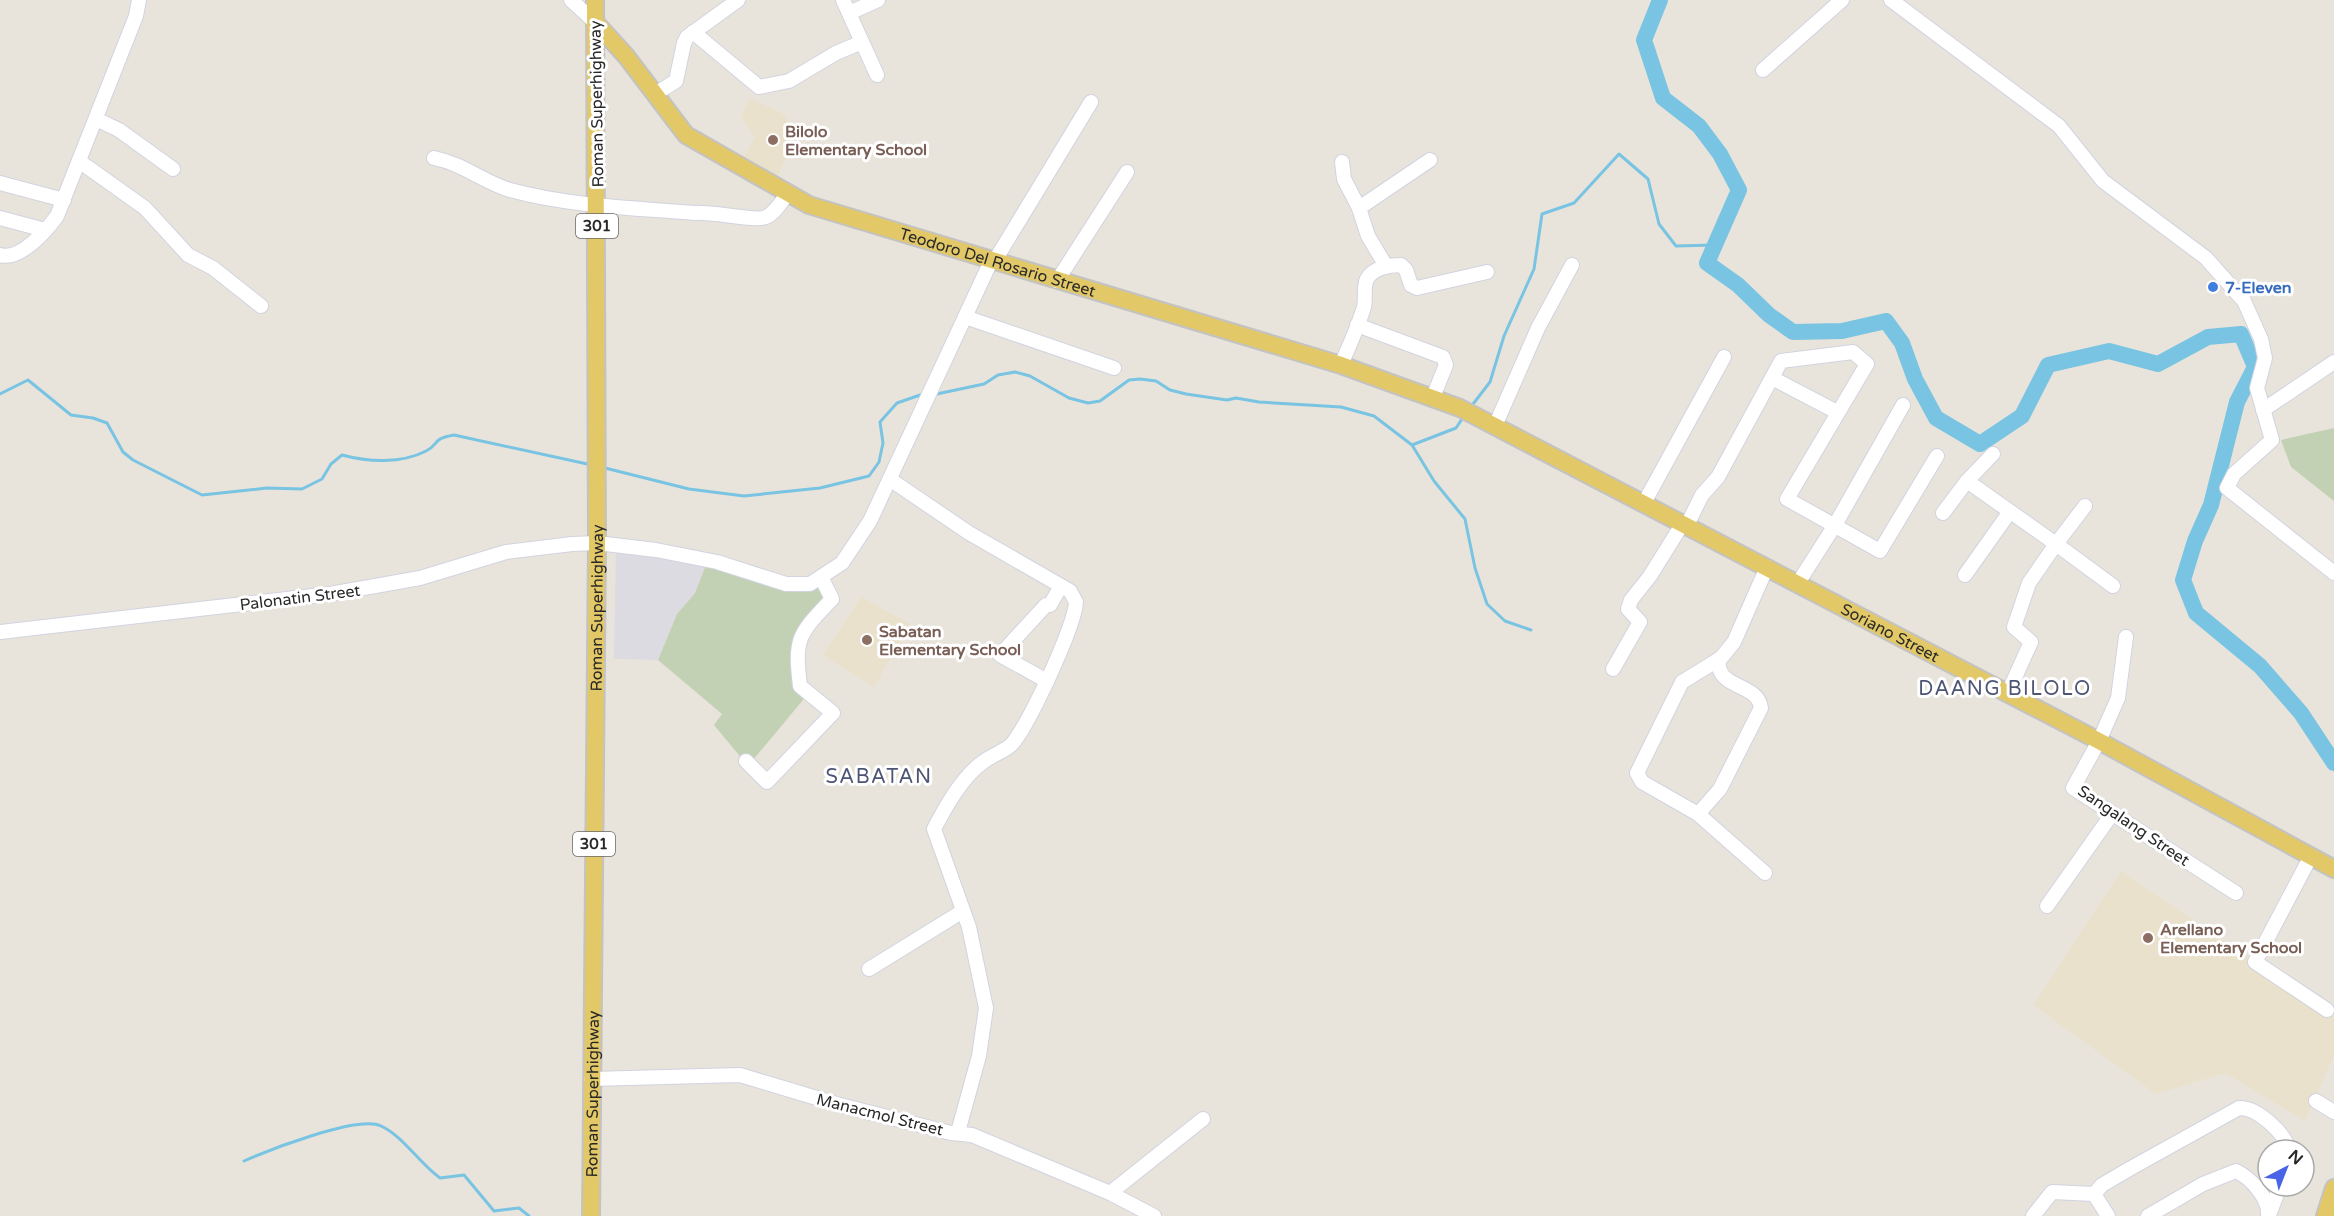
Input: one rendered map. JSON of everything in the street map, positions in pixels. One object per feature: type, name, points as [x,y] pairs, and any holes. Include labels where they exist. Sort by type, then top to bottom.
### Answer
[{"type":"main road","name":"Roman Superhighway","points":[[591,1216],[597,543],[595,0]]},
{"type":"main road","name":"Teodoro Del Rosario Street","points":[[595,22],[626,56],[681,130],[693,140],[788,193],[827,211],[1341,365],[1432,397],[1467,412]]},
{"type":"main road","name":"Soriano Street","points":[[1467,412],[2008,693],[2334,868]]},
{"type":"main road","points":[[2325,1216],[2334,1188]]},
{"type":"street","points":[[0,255],[14,255],[45,230],[57,216],[136,16],[140,0]]},
{"type":"street","points":[[572,0],[595,22]]},
{"type":"street","points":[[655,94],[676,81],[684,43],[693,32],[738,0]]},
{"type":"street","points":[[877,75],[846,6],[878,0]]},
{"type":"street","points":[[1764,70],[1842,0]]},
{"type":"street","points":[[1891,0],[2059,126],[2103,181],[2206,258],[2244,301],[2261,339],[2265,358],[2257,388],[2272,440],[2234,474],[2226,489],[2334,573]]},
{"type":"street","points":[[693,32],[759,87],[789,81],[836,53],[862,42]]},
{"type":"street","points":[[746,761],[767,782],[833,713],[800,686],[796,651],[806,627],[832,599],[822,579],[850,554],[891,480],[993,261],[1091,102]]},
{"type":"street","points":[[96,119],[119,130],[173,169]]},
{"type":"street","points":[[434,158],[467,168],[491,182],[514,191],[597,204],[694,213],[708,211],[763,219],[788,193]]},
{"type":"street","points":[[1359,208],[1430,160]]},
{"type":"street","points":[[79,161],[137,201],[188,255],[213,268],[261,306]]},
{"type":"street","points":[[1342,162],[1344,179],[1359,208],[1368,236],[1386,266]]},
{"type":"street","points":[[1057,281],[1126,172]]},
{"type":"street","points":[[0,183],[64,200]]},
{"type":"street","points":[[0,218],[45,230]]},
{"type":"street","points":[[1495,426],[1538,328],[1572,265]]},
{"type":"street","points":[[1341,365],[1366,300],[1367,279],[1386,266],[1403,266],[1412,285],[1417,288],[1487,272]]},
{"type":"street","points":[[965,317],[1114,368]]},
{"type":"street","points":[[1357,326],[1443,357],[1446,363],[1432,397]]},
{"type":"street","points":[[1613,669],[1640,622],[1629,609],[1630,603],[1685,524],[1702,495],[1719,477],[1781,361],[1853,352],[1867,364],[1787,499],[1880,551],[1936,456]]},
{"type":"street","points":[[1644,503],[1724,357]]},
{"type":"street","points":[[2263,410],[2334,362]]},
{"type":"street","points":[[1772,378],[1837,412]]},
{"type":"street","points":[[1798,583],[1903,405]]},
{"type":"street","points":[[1943,513],[1967,481],[1994,454]]},
{"type":"street","points":[[891,480],[969,532],[1061,586],[1072,594],[1076,605],[1047,681],[1017,738],[974,770],[946,807],[934,829],[963,911],[983,983],[986,1008],[979,1056],[958,1132]]},
{"type":"street","points":[[1967,481],[2113,586]]},
{"type":"street","points":[[2008,693],[2031,642],[2014,627],[2021,601],[2056,544],[2085,506]]},
{"type":"street","points":[[1965,575],[2009,513]]},
{"type":"street","name":"Palonatin Street","points":[[0,632],[330,594],[420,578],[524,549],[597,543],[694,557],[786,584],[810,584],[822,579]]},
{"type":"street","points":[[1765,873],[1698,814],[1642,782],[1637,773],[1682,682],[1719,659],[1734,642],[1767,567]]},
{"type":"street","points":[[1047,681],[1000,655],[1046,605],[1050,605],[1061,586]]},
{"type":"street","points":[[2099,741],[2118,698],[2126,638]]},
{"type":"street","points":[[1698,814],[1720,789],[1761,708],[1755,696],[1721,675],[1718,670],[1719,659]]},
{"type":"street","name":"Sangalang Street","points":[[2099,741],[2073,788],[2236,893]]},
{"type":"street","points":[[2047,906],[2112,814]]},
{"type":"street","points":[[2311,856],[2255,962],[2327,1010]]},
{"type":"street","points":[[868,969],[963,911]]},
{"type":"street","name":"Manacmol Street","points":[[591,1079],[740,1075],[840,1105],[951,1133],[958,1132],[1110,1193],[1154,1216]]},
{"type":"street","points":[[2316,1101],[2334,1112]]},
{"type":"street","points":[[2094,1194],[2102,1185],[2130,1168],[2238,1108],[2252,1111],[2284,1138]]},
{"type":"street","points":[[1110,1193],[1203,1119]]},
{"type":"street","points":[[2148,1216],[2203,1184],[2236,1171],[2262,1196],[2268,1207],[2268,1216]]},
{"type":"street","points":[[2033,1216],[2052,1192],[2094,1194]]},
{"type":"street","points":[[2094,1194],[2108,1216]]},
{"type":"street","points":[[2268,1216],[2275,1198]]},
{"type":"shaded area","name":"Bilolo Elementary School","points":[[750,98],[785,115],[794,144],[775,180],[742,161],[755,137],[741,117]]},
{"type":"shaded area","points":[[616,548],[706,565],[695,593],[677,614],[658,660],[614,659]]},
{"type":"shaded area","name":"Sabatan Elementary School","points":[[861,597],[910,624],[874,687],[823,655]]},
{"type":"shaded area","name":"Arellano Elementary School","points":[[2121,871],[2334,1016],[2334,1055],[2305,1121],[2225,1073],[2156,1094],[2033,1005]]},
{"type":"green space","points":[[2334,428],[2334,501],[2291,467],[2281,440]]},
{"type":"green space","points":[[706,565],[752,578],[821,582],[830,599],[792,649],[808,694],[748,766],[714,725],[722,714],[658,660],[677,614],[695,593]]},
{"type":"waterway","points":[[1660,0],[1644,40],[1663,98],[1699,126],[1720,154],[1739,190],[1707,263],[1738,285],[1769,315],[1793,332],[1842,331],[1886,321],[1902,343],[1915,379],[1936,418],[1980,444],[2022,416],[2048,365],[2109,351],[2158,364],[2208,337],[2241,334],[2255,367],[2237,402],[2211,505],[2195,541],[2183,580],[2196,613],[2260,666],[2301,713],[2334,763]]},
{"type":"waterway","points":[[1470,408],[1490,382],[1504,336],[1534,269],[1542,214],[1574,203],[1619,154],[1648,179],[1659,224],[1676,246],[1714,245]]},
{"type":"waterway","points":[[932,395],[984,384],[998,375],[1015,372],[1030,376],[1069,398],[1088,403],[1100,401],[1129,380],[1140,379],[1156,381],[1170,390],[1186,394],[1227,400],[1236,398],[1259,402],[1341,407],[1374,416],[1412,445],[1434,481],[1465,519],[1475,568],[1487,604],[1505,621],[1531,630]]},
{"type":"waterway","points":[[0,394],[28,380],[71,415],[93,418],[107,423],[123,452],[133,460],[202,495],[267,488],[302,489],[322,479],[331,464],[342,455],[373,460],[395,460],[426,451],[442,438],[454,435],[592,465]]},
{"type":"waterway","points":[[601,467],[689,489],[744,496],[820,488],[869,476],[879,462],[883,443],[880,422],[897,403],[923,394]]},
{"type":"waterway","points":[[1412,445],[1456,428],[1464,416]]},
{"type":"waterway","points":[[244,1161],[292,1142],[334,1129],[353,1125],[381,1126],[397,1136],[440,1178],[464,1175],[494,1211],[519,1208],[529,1216]]},
{"type":"place","name":"Bilolo Elementary School","points":[[773,140]]},
{"type":"place","name":"7-Eleven","points":[[2213,287]]},
{"type":"place","name":"Sabatan Elementary School","points":[[867,640]]},
{"type":"place","name":"Arellano Elementary School","points":[[2148,938]]},
{"type":"district","name":"DAANG BILOLO","points":[[2005,688]]},
{"type":"district","name":"SABATAN","points":[[879,776]]}]
